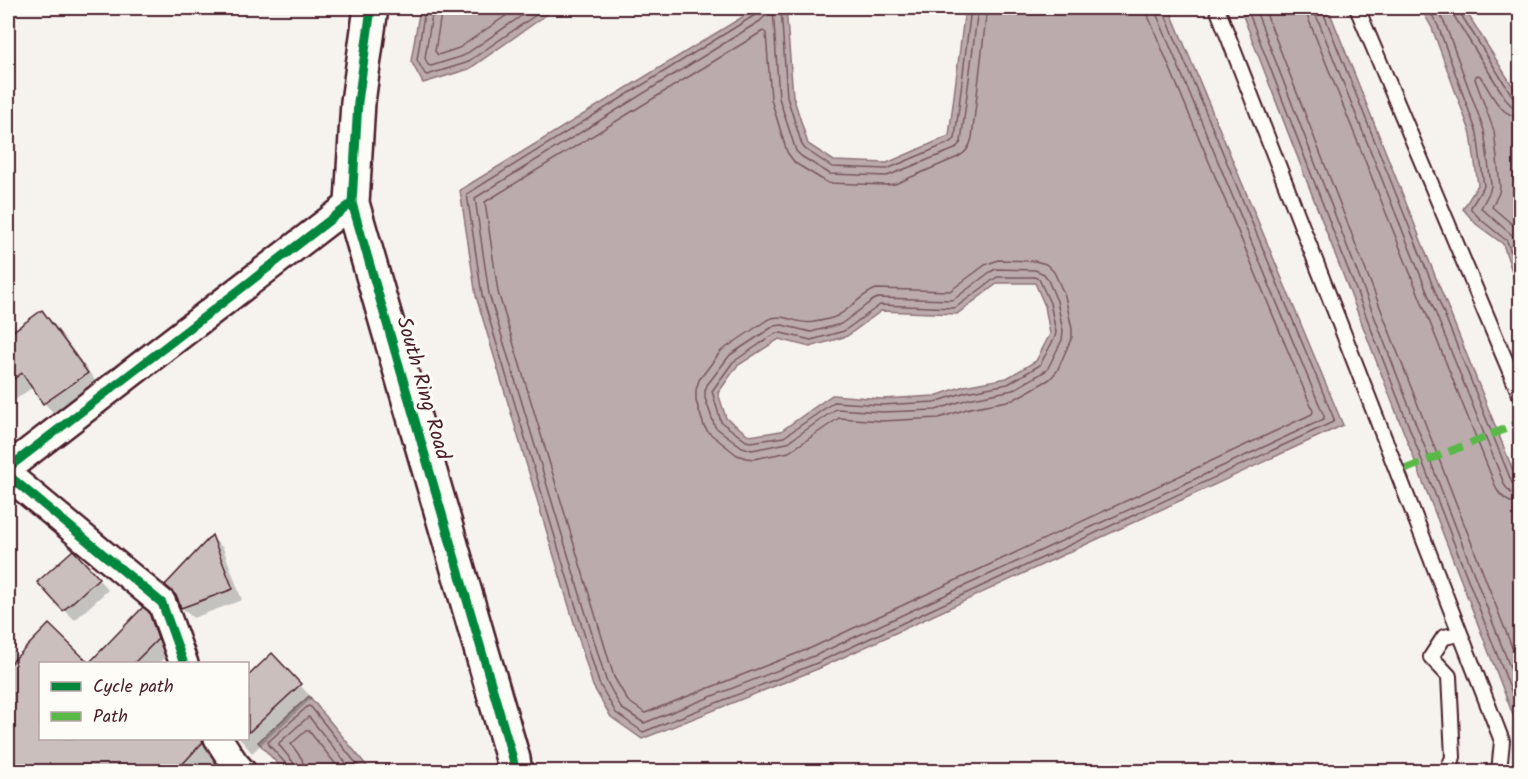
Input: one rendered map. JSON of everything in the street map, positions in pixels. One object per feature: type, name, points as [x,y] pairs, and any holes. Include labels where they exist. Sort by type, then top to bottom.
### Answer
[{"type":"street","name":"South Ring Road","points":[[371,8],[358,102],[351,203],[515,771]]},
{"type":"street","points":[[8,468],[351,203]]},
{"type":"street","points":[[8,475],[162,603],[184,662]]},
{"type":"street","points":[[219,740],[242,771]]},
{"type":"lane","points":[[1217,8],[1402,471],[1460,634],[1502,741],[1499,771]]},
{"type":"lane","points":[[1357,8],[1521,395]]},
{"type":"lane","points":[[1447,771],[1453,757],[1449,676],[1431,657],[1444,637],[1460,634]]},
{"type":"water","points":[[420,8],[556,8],[469,69],[423,83],[411,61]]},
{"type":"water","points":[[757,8],[786,8],[793,96],[808,144],[834,161],[887,163],[949,136],[965,8],[1169,8],[1343,425],[820,668],[642,739],[611,717],[593,686],[476,296],[460,190]],"holes":[[[998,283],[1035,283],[1045,306],[1050,334],[1036,361],[1007,378],[964,386],[935,396],[882,399],[832,395],[781,431],[750,436],[726,418],[718,393],[737,366],[779,339],[810,347],[847,336],[881,311],[957,314]]]},
{"type":"water","points":[[1240,8],[1328,8],[1520,488],[1520,733]]},
{"type":"water","points":[[1421,8],[1464,8],[1520,98],[1520,296],[1503,244],[1476,224],[1463,209],[1478,185],[1471,134],[1432,28]]},
{"type":"water","points":[[309,696],[371,771],[284,771],[258,742]]},
{"type":"building","points":[[42,310],[88,373],[43,404],[22,373],[8,383],[8,335]]},
{"type":"building","points":[[212,535],[233,589],[181,608],[177,597],[165,585]]},
{"type":"building","points":[[73,550],[99,578],[63,611],[37,582]]},
{"type":"building","points":[[143,607],[149,612],[158,639],[135,662],[90,662]]},
{"type":"building","points":[[49,624],[88,662],[39,662],[39,740],[202,740],[176,771],[24,771],[8,757],[8,666]]},
{"type":"building","points":[[272,653],[301,684],[249,732],[249,675]]},
{"type":"marked path","points":[[1406,469],[1520,423]]},
{"type":"cycle path","points":[[371,8],[358,102],[352,203],[515,772]]},
{"type":"cycle path","points":[[8,468],[352,203]]},
{"type":"cycle path","points":[[8,475],[162,603],[183,662]]}]
